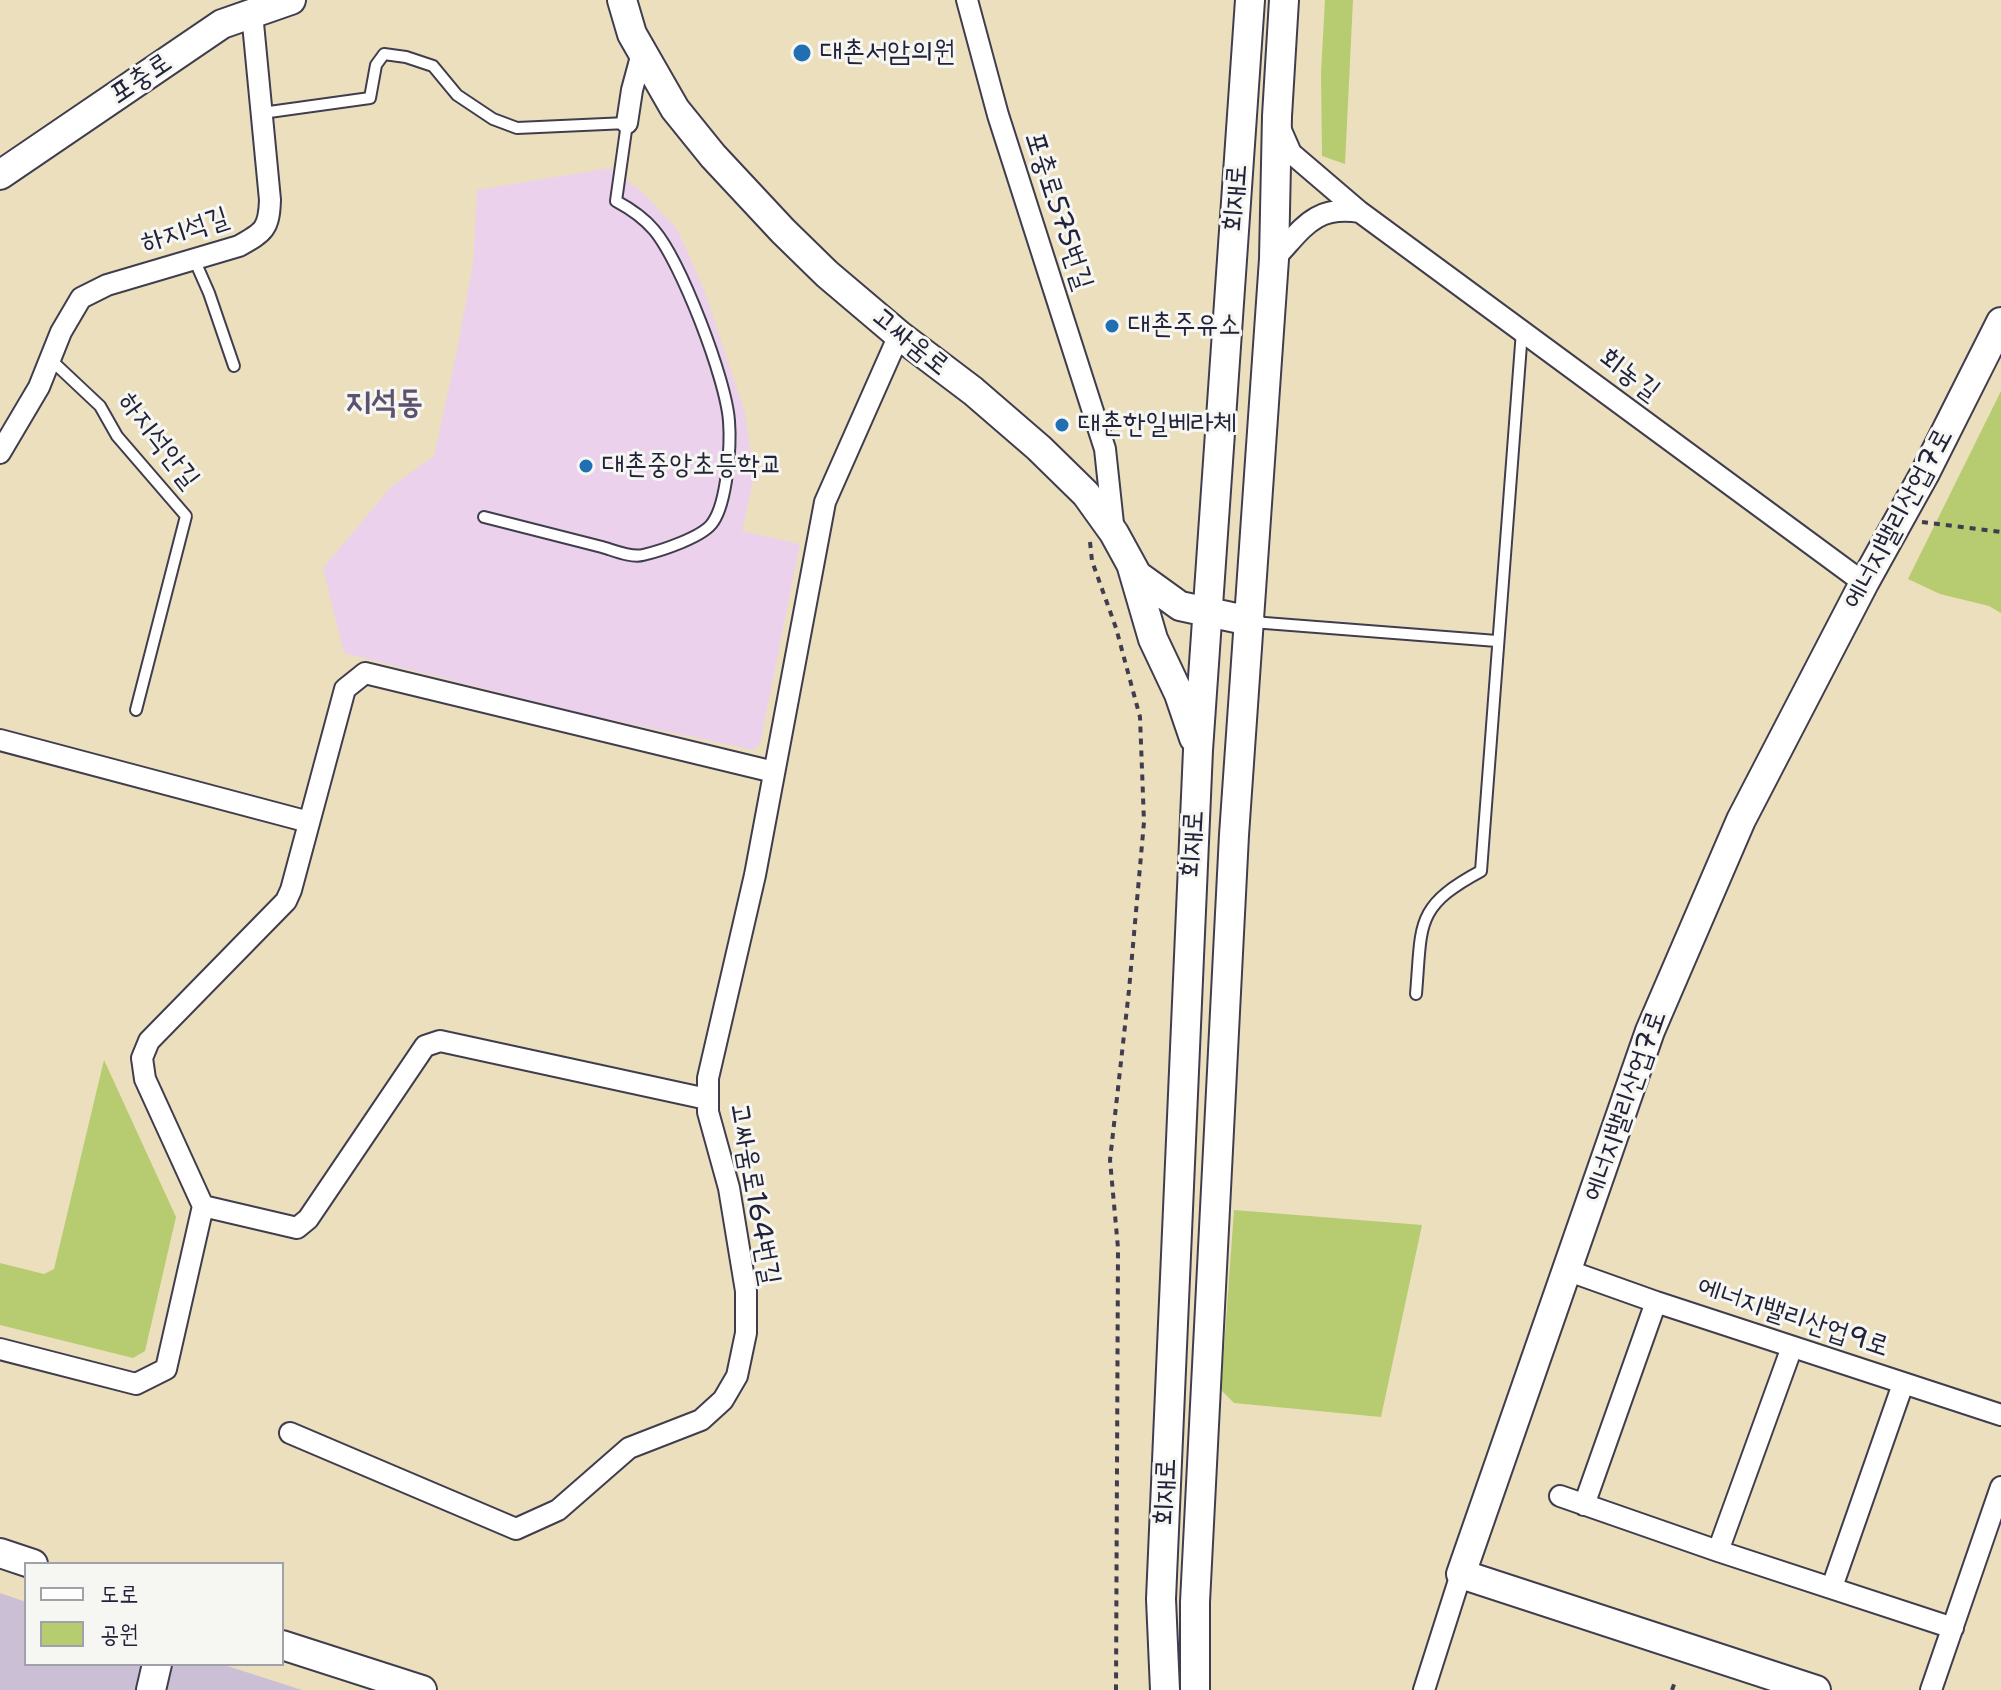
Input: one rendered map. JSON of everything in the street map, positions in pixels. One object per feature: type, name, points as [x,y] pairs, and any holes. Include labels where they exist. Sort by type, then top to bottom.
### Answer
[{"type":"main road","name":"포충로","points":[[0,175],[222,24],[291,0]]},
{"type":"main road","name":"고싸움로","points":[[622,0],[632,34],[675,109],[713,156],[805,252],[899,335],[973,391],[1039,448],[1086,494],[1102,534],[1137,575],[1180,606],[1250,621]]},
{"type":"main road","name":"회재로","points":[[1165,1690],[1161,1599],[1198,750],[1250,0]]},
{"type":"main road","name":"회재로","points":[[1195,1690],[1195,1602],[1234,835],[1274,259],[1277,116],[1284,0]]},
{"type":"main road","name":"에너지밸리산업7로","points":[[1461,1574],[1650,1031],[1741,820],[2001,322]]},
{"type":"main road","points":[[1132,566],[1153,639],[1179,694],[1198,750]]},
{"type":"main road","points":[[0,1553],[27,1562]]},
{"type":"main road","points":[[1461,1574],[1816,1690]]},
{"type":"main road","points":[[284,1646],[422,1690]]},
{"type":"main road","points":[[151,1690],[157,1666]]},
{"type":"street","name":"포충로575번길","points":[[967,0],[998,115],[1105,449],[1102,534]]},
{"type":"street","name":"하지석길","points":[[0,453],[39,387],[65,324],[81,298],[107,285],[239,246],[267,227],[270,200],[252,13]]},
{"type":"street","points":[[627,123],[642,53]]},
{"type":"street","name":"회농길","points":[[1277,116],[1291,153],[1360,212],[1864,583]]},
{"type":"street","points":[[1274,259],[1317,216],[1336,209],[1360,212]]},
{"type":"street","name":"고싸움로164번길","points":[[290,1433],[516,1529],[558,1510],[629,1448],[701,1420],[723,1400],[737,1376],[746,1333],[746,1291],[729,1188],[708,1112],[713,1051],[755,875],[825,502],[899,335]]},
{"type":"street","points":[[0,1349],[136,1384],[166,1369],[203,1206],[145,1079],[142,1058],[149,1041],[286,901],[345,689],[365,673],[774,772]]},
{"type":"street","points":[[0,740],[309,822]]},
{"type":"street","points":[[203,1206],[297,1228],[308,1219],[425,1046],[440,1041],[707,1099]]},
{"type":"street","name":"에너지밸리산업9로","points":[[1569,1271],[2001,1415]]},
{"type":"street","points":[[1584,1505],[1656,1302]]},
{"type":"street","points":[[1718,1551],[1792,1347]]},
{"type":"street","points":[[1832,1587],[1903,1384]]},
{"type":"street","points":[[1931,1690],[2001,1487]]},
{"type":"street","points":[[1560,1496],[1953,1628]]},
{"type":"street","points":[[1424,1690],[1461,1574]]},
{"type":"lane","points":[[262,113],[370,98],[378,59],[384,54],[395,54],[433,66],[457,95],[506,126],[627,123],[616,201],[638,212],[656,232],[669,254],[706,337],[723,391],[729,434],[724,492],[718,515],[711,526],[699,535],[640,556],[484,517]]},
{"type":"lane","points":[[194,259],[234,366]]},
{"type":"lane","points":[[1416,994],[1424,920],[1437,899],[1454,885],[1481,871],[1522,331]]},
{"type":"lane","name":"하지석안길","points":[[50,359],[100,406],[117,436],[186,516],[136,710]]},
{"type":"lane","points":[[1250,621],[1497,641]]},
{"type":"path","points":[[1900,518],[2001,532]]},
{"type":"path","points":[[1102,534],[1092,561],[1116,628],[1140,717],[1144,822],[1110,1160],[1118,1248],[1116,1690]]},
{"type":"path","points":[[1672,1690],[1676,1679]]},
{"type":"shaded area","name":"대촌중앙초등학교","points":[[610,168],[641,191],[677,229],[703,287],[745,413],[754,476],[742,531],[800,544],[760,744],[753,750],[581,713],[344,653],[323,568],[391,487],[434,456],[473,264],[477,190]]},
{"type":"shaded area","points":[[0,1593],[24,1601],[24,1666],[227,1666],[302,1690],[0,1690]]},
{"type":"green space","points":[[1325,0],[1353,0],[1345,164],[1322,156],[1321,72]]},
{"type":"green space","points":[[2001,391],[2001,613],[1989,606],[1940,594],[1908,579]]},
{"type":"green space","points":[[104,1060],[176,1217],[145,1351],[133,1358],[0,1325],[0,1263],[44,1274],[54,1269]]},
{"type":"green space","points":[[1234,1210],[1422,1225],[1381,1417],[1234,1403],[1221,1390]]},
{"type":"place","name":"대촌서암의원","points":[[802,53]]},
{"type":"place","name":"대촌주유소","points":[[1112,326]]},
{"type":"place","name":"대촌한일베라체","points":[[1062,425]]},
{"type":"place","name":"대촌중앙초등학교","points":[[586,466]]},
{"type":"district","name":"지석동","points":[[384,404]]}]
